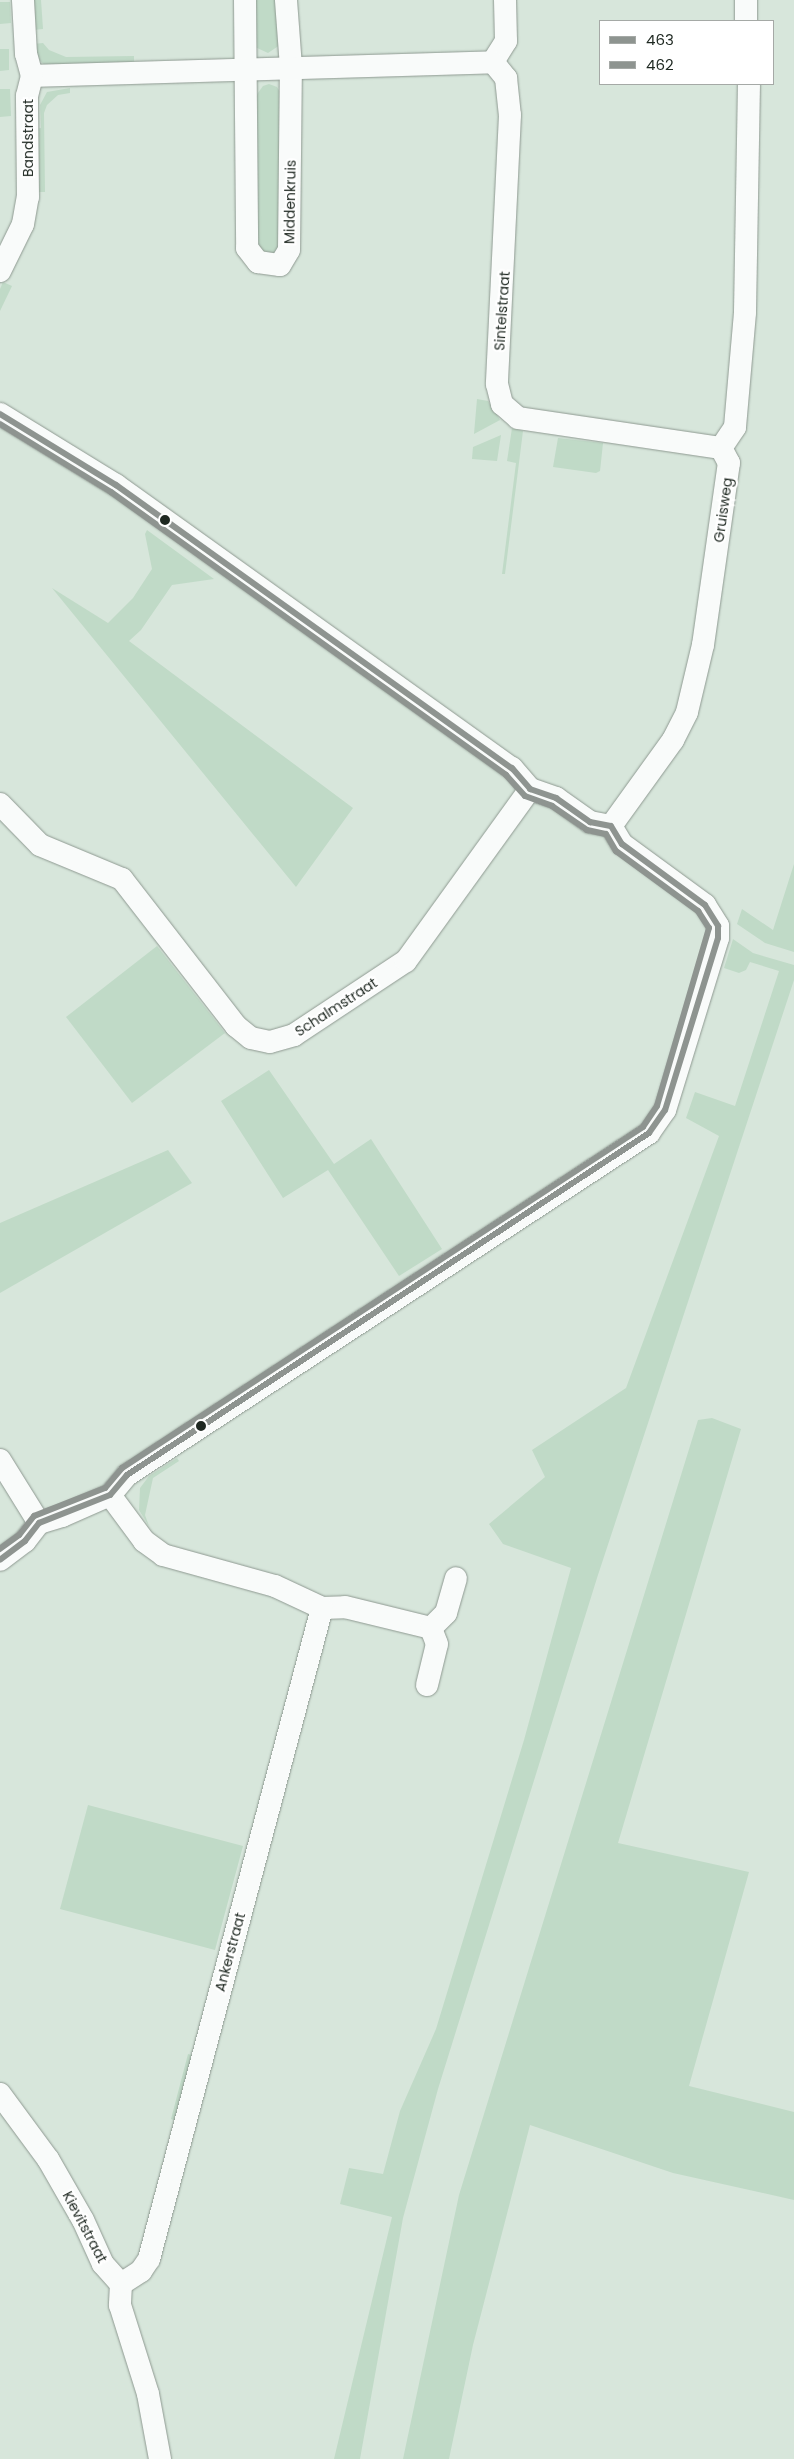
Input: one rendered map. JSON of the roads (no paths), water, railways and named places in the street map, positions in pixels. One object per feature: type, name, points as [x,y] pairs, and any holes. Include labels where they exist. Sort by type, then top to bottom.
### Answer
[{"type":"street","name":"Bandstraat","points":[[0,271],[22,224],[28,197],[27,96],[32,76],[26,54],[23,0]]},
{"type":"street","name":"Middenkruis","points":[[244,0],[247,69],[247,248],[258,262],[280,264],[289,250],[291,67],[286,0]]},
{"type":"street","points":[[32,76],[493,62],[506,41],[505,0]]},
{"type":"street","points":[[746,0],[746,20]]},
{"type":"street","name":"Sintelstraat","points":[[493,62],[506,78],[510,115],[497,384],[502,404],[518,418],[721,448]]},
{"type":"street","points":[[721,448],[735,427],[745,312],[749,85]]},
{"type":"street","points":[[0,414],[116,485],[512,768],[530,789],[556,798],[590,822],[611,826],[622,844],[705,905],[718,926],[716,951],[665,1110],[649,1133],[127,1476],[110,1494],[62,1516],[38,1522],[25,1541],[0,1560]]},
{"type":"street","name":"Gruisweg","points":[[611,826],[673,740],[687,712],[703,645],[729,463],[721,448]]},
{"type":"street","name":"Schalmstraat","points":[[0,804],[40,845],[122,879],[236,1026],[251,1038],[270,1042],[294,1035],[406,961],[530,789]]},
{"type":"street","points":[[0,1460],[38,1522]]},
{"type":"street","points":[[110,1494],[144,1541],[163,1555],[275,1586],[322,1608],[345,1607],[431,1628]]},
{"type":"street","points":[[431,1628],[446,1613],[456,1578]]},
{"type":"street","name":"Ankerstraat","points":[[121,2284],[141,2271],[149,2259],[322,1608]]},
{"type":"street","points":[[427,1685],[437,1644],[431,1628]]},
{"type":"street","name":"Kievitstraat","points":[[0,2094],[48,2160],[83,2220],[104,2264],[121,2284]]},
{"type":"street","points":[[121,2284],[120,2305],[148,2394],[160,2459]]}]
